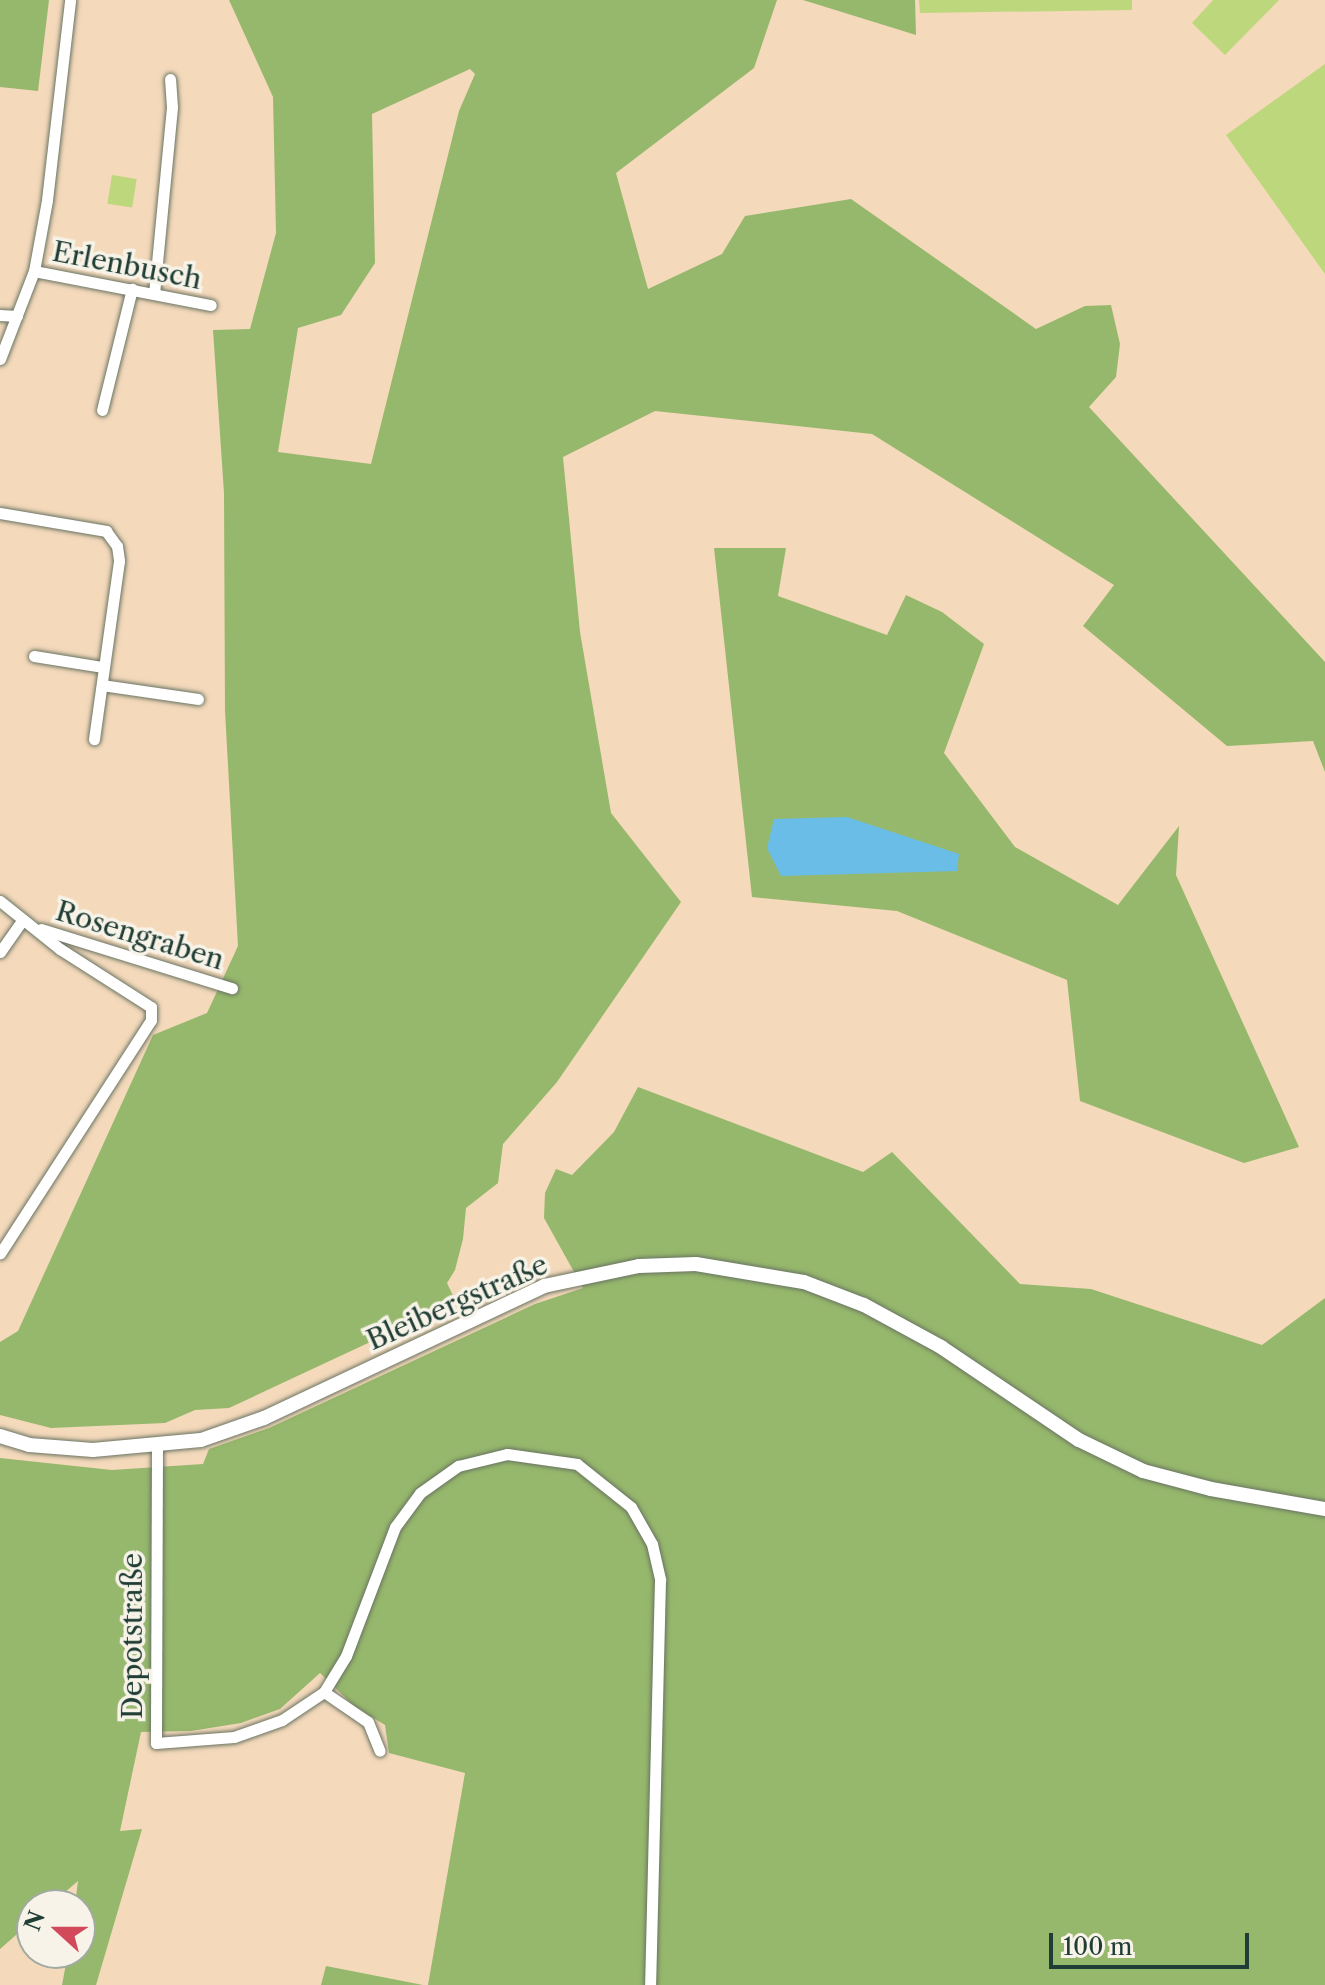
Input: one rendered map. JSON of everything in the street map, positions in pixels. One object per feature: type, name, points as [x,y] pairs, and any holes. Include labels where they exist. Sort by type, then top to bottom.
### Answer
[{"type":"street","points":[[0,359],[34,271],[47,200],[70,0]]},
{"type":"street","points":[[154,294],[172,107],[170,79]]},
{"type":"street","name":"Erlenbusch","points":[[34,271],[211,305]]},
{"type":"street","points":[[102,410],[132,289]]},
{"type":"street","points":[[0,315],[17,316]]},
{"type":"street","points":[[0,513],[92,528],[111,536],[119,561],[94,739]]},
{"type":"street","points":[[34,656],[103,667]]},
{"type":"street","points":[[102,685],[198,699]]},
{"type":"street","name":"Rosengraben","points":[[0,901],[60,949],[151,1007],[151,1020],[0,1253]]},
{"type":"street","points":[[0,952],[22,920]]},
{"type":"street","name":"Rosengraben","points":[[34,927],[232,988]]},
{"type":"street","name":"Bleibergstraße","points":[[0,1436],[29,1445],[93,1450],[201,1440],[264,1418],[544,1286],[639,1266],[696,1264],[804,1282],[864,1305],[941,1347],[1079,1440],[1143,1471],[1211,1489],[1325,1509]]},
{"type":"street","name":"Depotstraße","points":[[157,1445],[156,1743],[234,1737],[282,1720],[324,1692]]},
{"type":"street","points":[[380,1751],[368,1722],[324,1692],[346,1656],[395,1527],[420,1493],[458,1466],[507,1454],[530,1454],[577,1464],[631,1507],[652,1544],[660,1580],[650,1985]]},
{"type":"green space","points":[[0,0],[49,0],[38,91],[0,87]]},
{"type":"green space","points":[[229,0],[777,0],[754,68],[616,173],[648,289],[722,254],[745,216],[851,199],[1036,329],[1085,306],[1111,305],[1120,344],[1116,377],[1089,407],[1325,662],[1325,772],[1313,741],[1227,746],[1083,626],[1114,585],[872,434],[655,411],[563,457],[580,632],[611,813],[681,902],[557,1082],[503,1144],[498,1183],[466,1208],[463,1239],[455,1270],[447,1283],[456,1302],[229,1408],[195,1410],[165,1423],[51,1428],[0,1415],[0,1342],[18,1331],[153,1035],[207,1013],[238,946],[225,711],[224,493],[213,330],[250,329],[276,233],[273,97]],"holes":[[[470,69],[475,74],[459,111],[371,464],[278,452],[298,328],[341,315],[375,263],[372,114]]]},
{"type":"green space","points":[[803,0],[915,0],[916,35]]},
{"type":"green space","points":[[919,0],[1132,0],[1132,10],[920,13]]},
{"type":"green space","points":[[1213,0],[1279,0],[1225,55],[1192,23]]},
{"type":"green space","points":[[1325,64],[1325,274],[1226,135]]},
{"type":"green space","points":[[112,175],[137,179],[132,208],[107,204]]},
{"type":"green space","points":[[714,548],[786,548],[778,596],[887,635],[906,595],[942,612],[984,644],[944,753],[1015,847],[1118,905],[1179,826],[1176,875],[1299,1147],[1244,1163],[1080,1101],[1067,980],[897,911],[752,897]]},
{"type":"green space","points":[[638,1087],[863,1172],[892,1152],[1020,1284],[1091,1289],[1262,1345],[1325,1298],[1325,1985],[428,1985],[465,1773],[389,1753],[385,1725],[354,1706],[320,1673],[280,1709],[241,1723],[191,1731],[141,1732],[120,1831],[142,1829],[96,1985],[62,1985],[65,1969],[96,1969],[96,1889],[77,1889],[78,1881],[69,1889],[16,1889],[16,1935],[0,1949],[0,1458],[112,1470],[203,1464],[209,1449],[269,1428],[535,1304],[583,1288],[544,1218],[545,1193],[556,1169],[572,1175],[614,1132]]},
{"type":"green space","points":[[326,1966],[423,1985],[321,1985]]},
{"type":"water","points":[[847,817],[959,854],[957,871],[781,876],[767,848],[774,819]]}]
